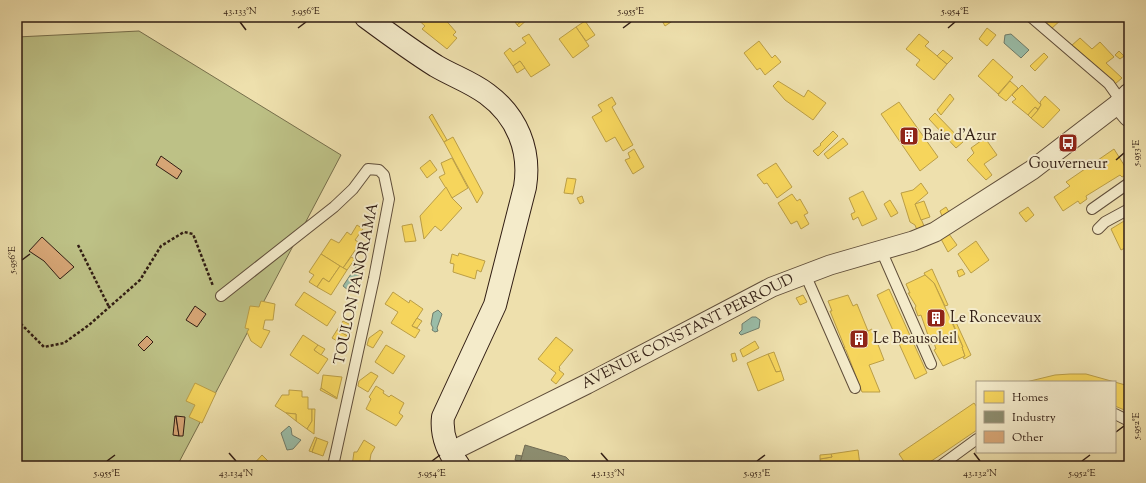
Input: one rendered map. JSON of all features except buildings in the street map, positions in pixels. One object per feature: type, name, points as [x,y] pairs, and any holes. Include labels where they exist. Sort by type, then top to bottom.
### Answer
[{"type":"main road","points":[[366,17],[431,63],[486,93],[506,112],[519,132],[524,145],[528,171],[502,283],[487,325],[447,405],[443,417],[444,435],[454,461]]},
{"type":"street","name":"AVENUE CONSTANT PERROUD","points":[[454,461],[587,384],[772,288],[805,274],[924,238],[948,225],[984,199],[1032,170],[1124,103]]},
{"type":"lane","points":[[1030,17],[1109,84],[1124,103]]},
{"type":"lane","name":"TOULON PANORAMA","points":[[221,296],[334,207],[353,189],[368,169],[379,170],[384,175],[390,199],[333,466]]},
{"type":"lane","points":[[1092,208],[1129,183]]},
{"type":"lane","points":[[1098,229],[1105,222],[1129,209]]},
{"type":"lane","points":[[881,250],[931,364]]},
{"type":"lane","points":[[805,274],[855,388]]},
{"type":"lane","points":[[1116,414],[1129,420]]},
{"type":"lane","points":[[940,466],[976,440]]},
{"type":"path","points":[[17,320],[44,347],[52,347],[64,343],[89,325],[140,280],[161,246],[184,232],[193,234],[212,284],[221,296]]},
{"type":"path","points":[[78,244],[109,307]]},
{"type":"green space","points":[[139,31],[341,155],[177,466],[17,466],[17,37]]},
{"type":"shaded area","points":[[1011,34],[1029,50],[1021,58],[1004,43],[1005,35]]},
{"type":"shaded area","points":[[361,264],[363,270],[348,290],[343,286],[357,265]]},
{"type":"shaded area","points":[[438,310],[442,314],[437,328],[438,331],[435,332],[432,330],[433,328],[431,324],[433,313]]},
{"type":"shaded area","points":[[752,317],[756,317],[760,320],[759,328],[741,335],[739,333],[742,330],[742,324]]},
{"type":"shaded area","points":[[289,426],[291,428],[292,435],[301,440],[293,449],[287,450],[281,433]]},
{"type":"place","name":"Baie d’Azur","points":[[909,136]]},
{"type":"place","name":"Gouverneur","points":[[1068,143]]},
{"type":"place","name":"Le Roncevaux","points":[[936,318]]},
{"type":"place","name":"Le Beausoleil","points":[[859,339]]}]
